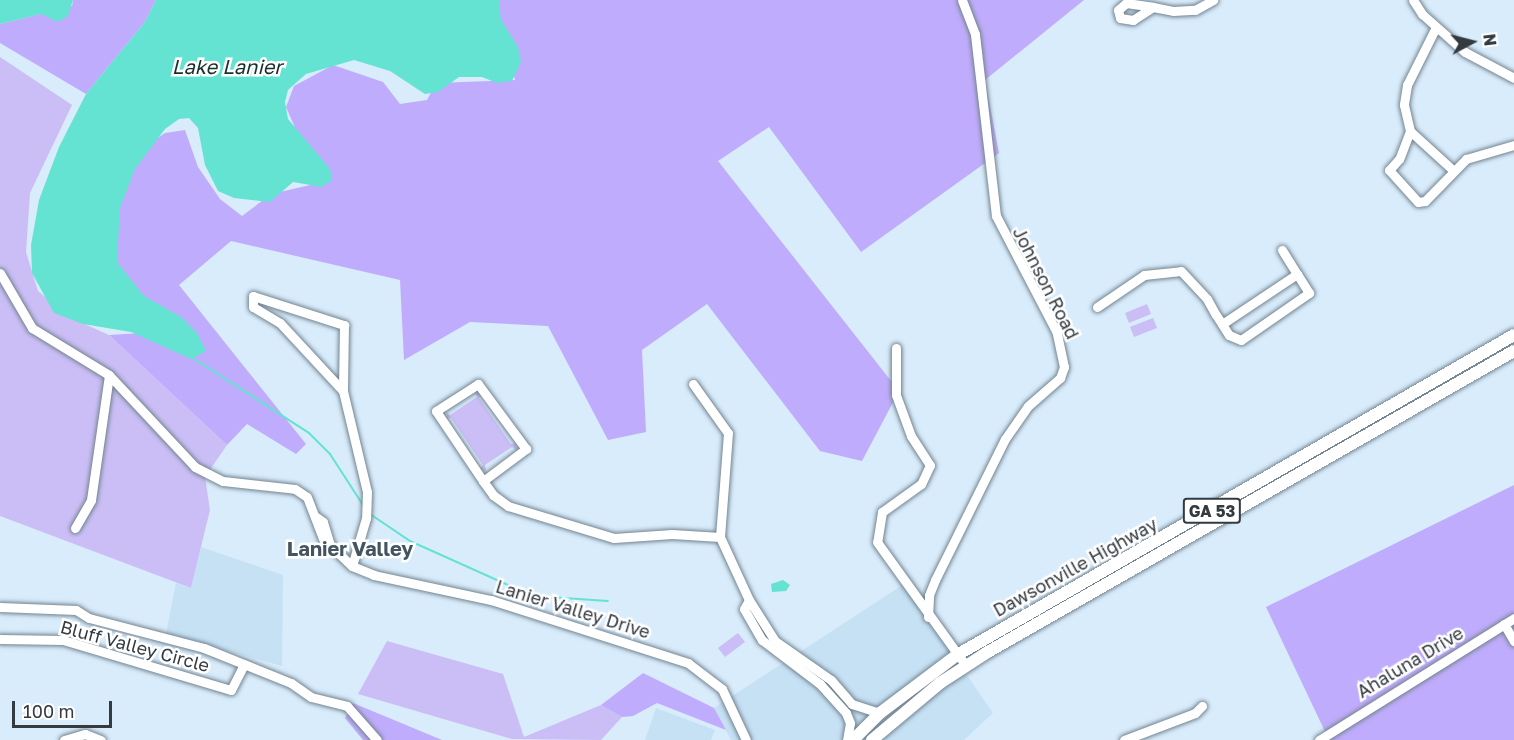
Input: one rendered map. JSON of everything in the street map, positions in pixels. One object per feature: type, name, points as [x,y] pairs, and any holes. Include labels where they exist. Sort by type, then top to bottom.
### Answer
[{"type":"main road","name":"Dawsonville Highway","points":[[853,740],[880,713],[957,655],[1514,334]]},
{"type":"main road","name":"Dawsonville Highway","points":[[872,740],[914,703],[966,666],[1514,351]]},
{"type":"street","name":"Johnson Road","points":[[928,617],[929,595],[935,580],[1005,438],[1028,406],[1060,378],[1064,367],[1057,333],[996,216],[975,34],[962,0]]},
{"type":"street","points":[[1153,7],[1194,10],[1213,0]]},
{"type":"street","points":[[1413,0],[1436,27],[1480,61],[1514,78]]},
{"type":"street","points":[[1436,27],[1407,85],[1404,105],[1410,131],[1400,159],[1389,170],[1418,202],[1425,201],[1466,159],[1514,145]]},
{"type":"street","points":[[1410,131],[1454,171]]},
{"type":"street","points":[[1097,307],[1144,275],[1181,271],[1202,292],[1235,340],[1252,334],[1309,293],[1282,250]]},
{"type":"street","points":[[0,273],[32,328],[109,375],[195,467],[223,480],[295,489],[307,497],[324,541],[352,566],[366,518],[366,492],[343,391],[344,326],[253,296],[254,307],[280,323],[343,391]]},
{"type":"street","points":[[1222,324],[1297,274]]},
{"type":"street","points":[[896,348],[896,395],[911,436],[930,465],[921,484],[882,512],[877,542],[928,617],[966,666]]},
{"type":"street","points":[[75,528],[91,500],[109,375]]},
{"type":"street","points":[[483,481],[526,449],[478,384],[436,411],[483,481],[508,506],[590,534],[614,538],[667,534],[720,537]]},
{"type":"street","points":[[693,384],[728,433],[720,537],[749,600],[744,609],[775,646],[820,684],[834,699],[850,723],[847,740]]},
{"type":"street","points":[[1334,438],[1342,451]]},
{"type":"street","name":"Lanier Valley Drive","points":[[352,566],[388,579],[491,600],[688,663],[722,689],[746,740]]},
{"type":"street","name":"Bluff Valley Circle","points":[[0,607],[76,610],[244,664],[291,683],[311,698],[347,706],[377,740]]},
{"type":"street","name":"Ahaluna Drive","points":[[1319,740],[1514,618]]},
{"type":"street","points":[[756,622],[771,634],[775,646],[831,680],[860,709],[880,713]]},
{"type":"street","points":[[1504,624],[1514,640]]},
{"type":"street","name":"Bluff Valley Circle","points":[[0,639],[63,640],[231,690],[244,664]]},
{"type":"street","points":[[834,699],[842,691]]},
{"type":"street","points":[[1124,740],[1195,713],[1202,706]]},
{"type":"street","points":[[64,740],[85,734],[100,740]]},
{"type":"shaded area","points":[[73,0],[156,0],[145,22],[86,94],[0,43],[0,24],[72,6]]},
{"type":"shaded area","points":[[496,0],[1084,0],[985,80],[999,153],[861,252],[769,127],[718,161],[899,391],[862,461],[820,451],[707,304],[642,350],[646,432],[608,440],[548,326],[470,322],[404,360],[400,280],[231,241],[179,285],[306,444],[296,454],[247,424],[227,445],[109,335],[142,333],[114,262],[120,203],[137,152],[165,133],[185,130],[198,167],[220,199],[242,216],[271,194],[319,183],[286,107],[294,86],[333,65],[383,82],[400,104],[427,100],[436,83],[515,80]]},
{"type":"shaded area","points":[[0,57],[72,105],[30,193],[26,252],[38,291],[69,317],[109,335],[227,445],[205,477],[210,510],[191,588],[0,516]]},
{"type":"shaded area","points":[[1147,304],[1151,314],[1129,323],[1125,313]]},
{"type":"shaded area","points":[[1153,318],[1157,328],[1134,337],[1130,327]]},
{"type":"shaded area","points":[[479,392],[482,395],[479,398],[511,444],[517,443],[516,450],[512,447],[485,465],[486,471],[480,469],[483,465],[451,418],[446,419],[447,413],[450,415],[477,397],[475,393]]},
{"type":"shaded area","points":[[1514,485],[1514,740],[1329,740],[1266,607]]},
{"type":"shaded area","points":[[201,547],[283,575],[282,666],[166,634],[176,583],[191,588]]},
{"type":"shaded area","points":[[904,584],[993,713],[964,740],[731,740],[714,708]]},
{"type":"shaded area","points":[[738,633],[745,642],[725,657],[718,648]]},
{"type":"shaded area","points":[[387,641],[503,674],[524,737],[601,705],[622,717],[601,740],[512,739],[358,694]]},
{"type":"shaded area","points":[[643,673],[714,708],[726,730],[657,703],[633,716],[622,717],[601,705]]},
{"type":"shaded area","points":[[353,703],[442,740],[363,740],[345,718]]},
{"type":"shaded area","points":[[656,708],[715,730],[711,740],[645,740]]},
{"type":"water","points":[[0,0],[73,0],[68,16],[58,22],[41,14],[0,24]]},
{"type":"water","name":"Lake Lanier","points":[[156,0],[499,0],[501,20],[518,47],[521,62],[512,81],[497,83],[482,77],[459,77],[438,92],[425,94],[390,71],[354,60],[306,74],[288,90],[285,102],[288,119],[330,169],[332,180],[322,187],[293,182],[270,202],[234,198],[218,191],[205,165],[198,128],[189,118],[179,119],[165,129],[135,169],[120,208],[117,262],[144,296],[181,317],[197,333],[206,351],[191,359],[131,332],[83,324],[54,313],[32,273],[31,245],[39,200],[59,147],[86,94],[145,22]]},
{"type":"water","points":[[783,580],[790,585],[786,591],[772,592],[771,584]]},
{"type":"waterway","points":[[193,358],[309,433],[330,454],[363,505]]},
{"type":"waterway","points":[[370,514],[410,541],[510,586],[549,597],[608,601]]},
{"type":"district","name":"Lanier Valley","points":[[350,548]]}]
